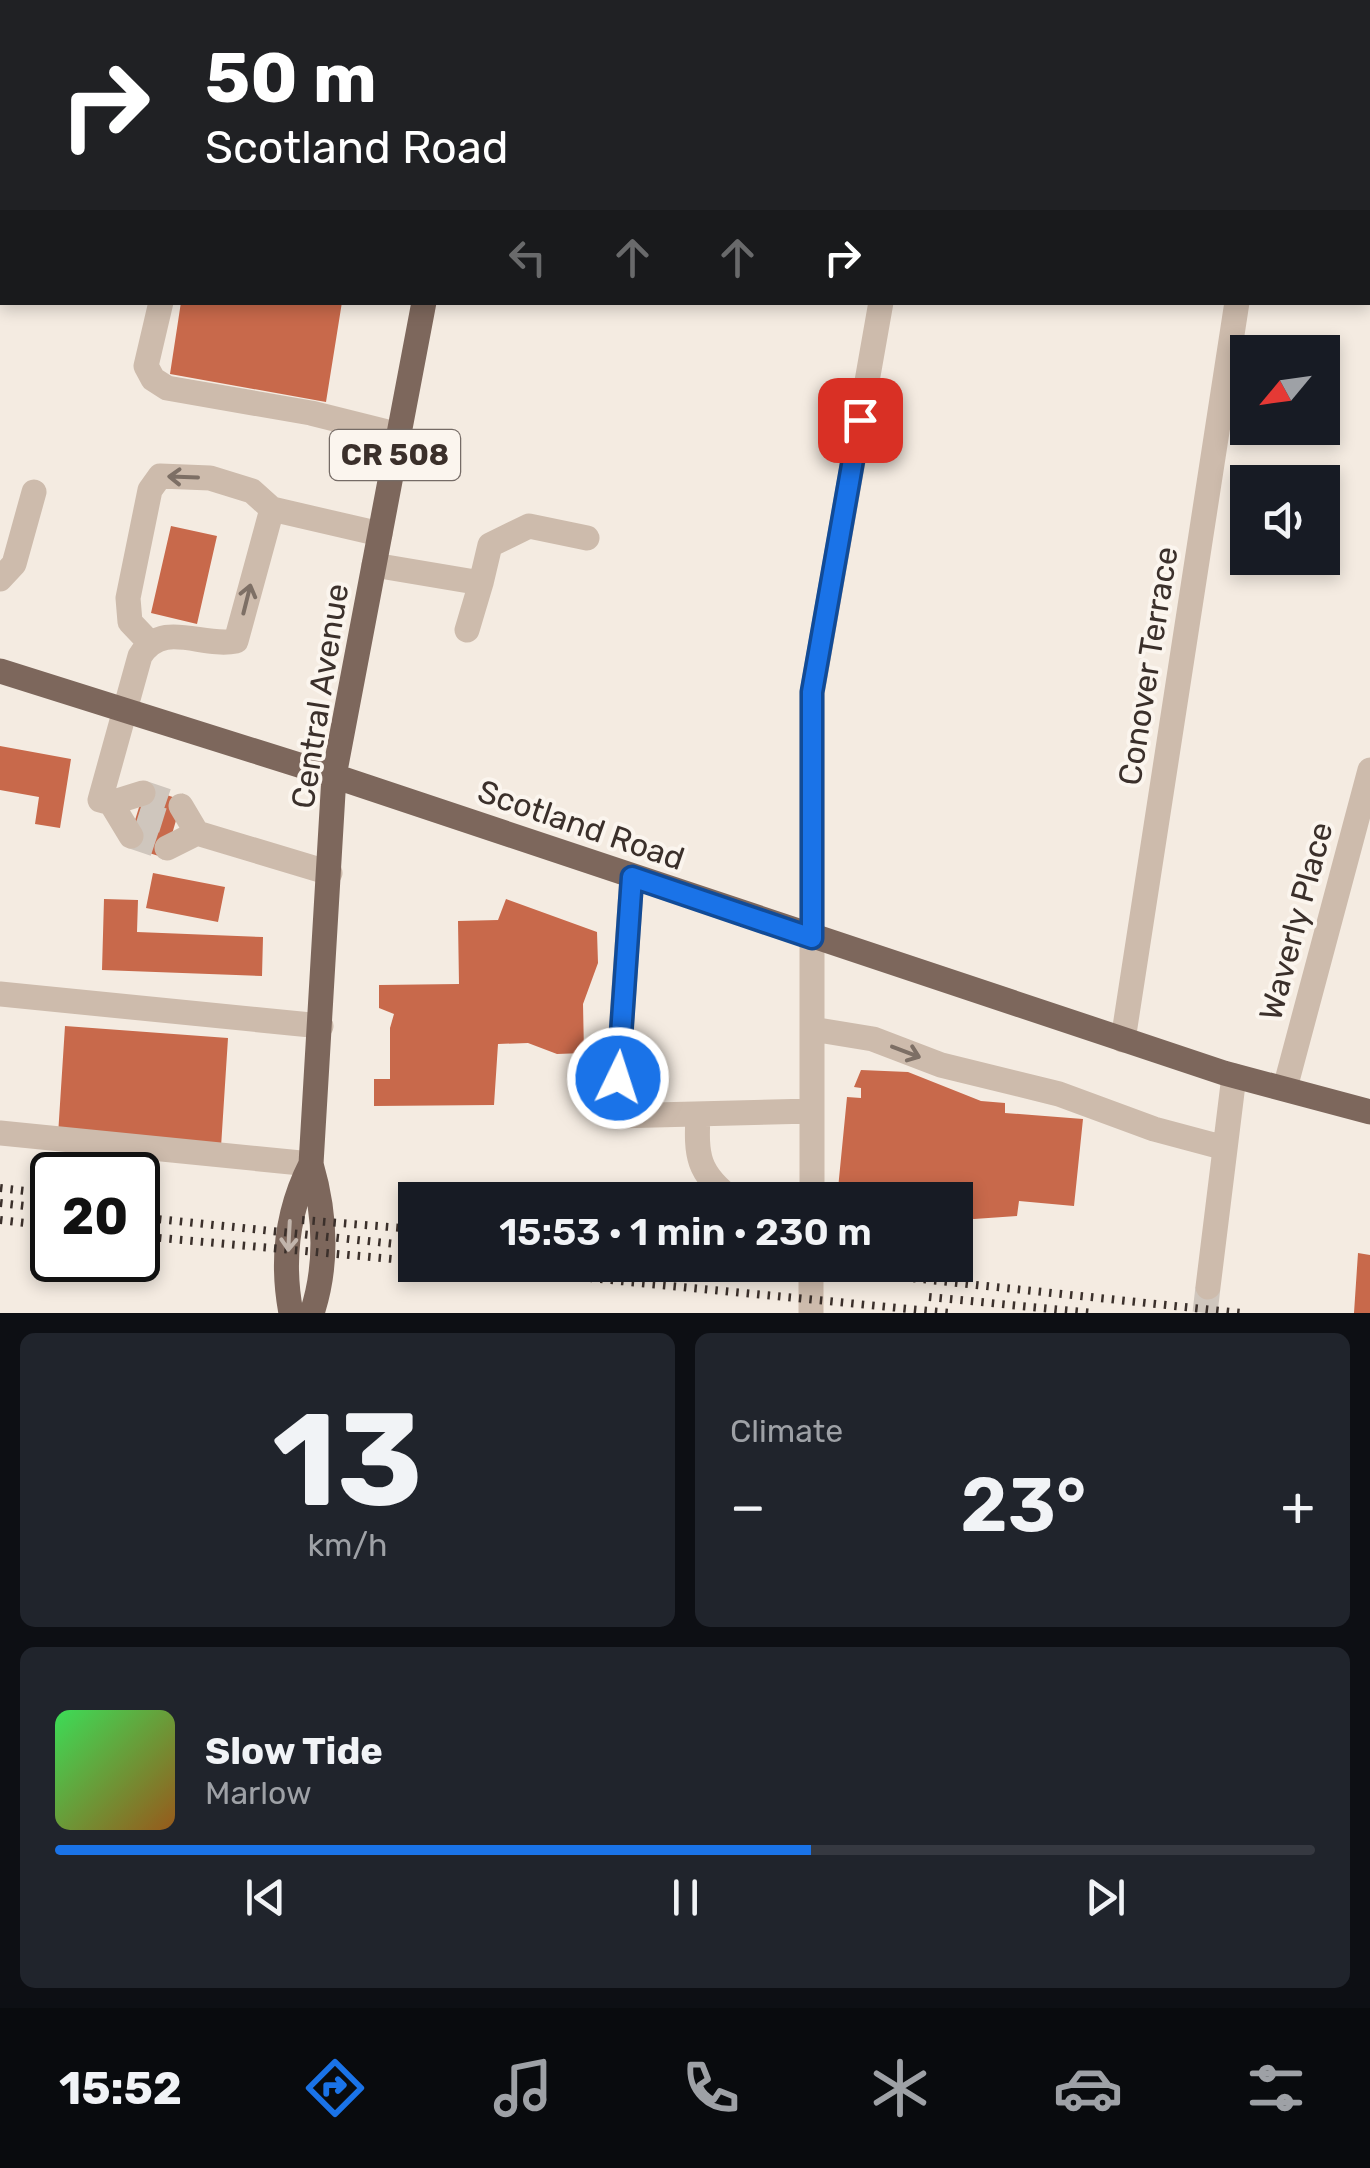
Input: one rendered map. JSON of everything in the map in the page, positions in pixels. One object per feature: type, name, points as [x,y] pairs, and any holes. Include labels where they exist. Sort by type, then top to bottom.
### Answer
[{"type":"main road","name":"Central Avenue","points":[[312,1313],[320,1288],[323,1206],[310,1164],[334,776],[423,305]]},
{"type":"main road","name":"Scotland Road","points":[[0,671],[334,776],[1122,1040],[1234,1076],[1370,1112]]},
{"type":"main road","name":"Central Avenue","points":[[292,1313],[286,1288],[290,1204],[310,1164]]},
{"type":"street","points":[[160,305],[146,366],[153,379],[167,388],[311,413],[399,434]]},
{"type":"street","points":[[812,1182],[812,692],[880,305]]},
{"type":"street","name":"Conover Terrace","points":[[1122,1040],[1237,305]]},
{"type":"street","points":[[149,642],[130,622],[128,598],[150,490],[160,476],[210,478],[252,491],[272,509],[380,534]]},
{"type":"street","points":[[0,579],[14,564],[34,492]]},
{"type":"street","points":[[138,814],[100,800],[123,710],[149,642],[168,635],[221,644],[236,640],[272,509]]},
{"type":"street","points":[[468,630],[490,545],[529,526],[588,538]]},
{"type":"street","points":[[374,565],[480,584]]},
{"type":"street","name":"Waverly Place","points":[[1285,1088],[1370,770]]},
{"type":"street","points":[[180,828],[330,873]]},
{"type":"street","points":[[632,877],[615,1116],[812,1111]]},
{"type":"street","points":[[0,994],[320,1026]]},
{"type":"street","points":[[812,1029],[873,1039],[941,1065],[1060,1094],[1154,1129],[1225,1148]]},
{"type":"street","points":[[1208,1286],[1234,1076]]},
{"type":"street","points":[[698,1114],[696,1159],[713,1182]]},
{"type":"street","points":[[0,1134],[310,1164]]},
{"type":"street","points":[[811,1282],[811,1313]]},
{"type":"building","points":[[181,305],[342,305],[326,402],[170,374]]},
{"type":"building","points":[[171,526],[217,536],[197,624],[151,613]]},
{"type":"building","points":[[0,746],[71,759],[60,828],[35,824],[39,797],[0,790]]},
{"type":"building","points":[[145,788],[182,800],[165,858],[127,846]]},
{"type":"building","points":[[153,873],[225,887],[218,922],[146,908]]},
{"type":"building","points":[[104,899],[138,900],[137,932],[263,937],[262,976],[102,970]]},
{"type":"building","points":[[506,899],[597,932],[598,963],[583,1004],[584,1053],[557,1054],[528,1043],[498,1044],[494,1105],[374,1106],[374,1079],[390,1079],[390,1028],[394,1014],[379,1008],[379,985],[459,984],[458,921],[498,920]]},
{"type":"building","points":[[65,1026],[228,1038],[221,1147],[58,1135]]},
{"type":"building","points":[[861,1070],[908,1072],[981,1101],[1005,1103],[1005,1113],[1083,1119],[1074,1206],[1019,1201],[1017,1216],[974,1219],[973,1182],[839,1182],[847,1097],[861,1098],[861,1088],[854,1087]]},
{"type":"building","points":[[1358,1253],[1370,1255],[1370,1313],[1354,1313]]},
{"type":"tunnel","points":[[143,793],[181,806]]},
{"type":"tunnel","points":[[139,813],[174,824]]},
{"type":"tunnel","points":[[131,836],[167,848]]},
{"type":"tunnel","points":[[1205,1313],[1208,1287]]},
{"type":"railway","points":[[0,1188],[30,1191]]},
{"type":"railway","points":[[0,1203],[30,1206]]},
{"type":"railway","points":[[160,1219],[398,1244]]},
{"type":"railway","points":[[0,1220],[30,1223]]},
{"type":"railway","points":[[302,1220],[398,1228]]},
{"type":"railway","points":[[160,1238],[398,1259]]},
{"type":"railway","points":[[630,1282],[951,1313]]},
{"type":"railway","points":[[948,1282],[1241,1313]]},
{"type":"railway","points":[[929,1297],[1093,1313]]},
{"type":"route","points":[[618,1078],[632,877],[812,938],[812,692],[860,420]]}]
